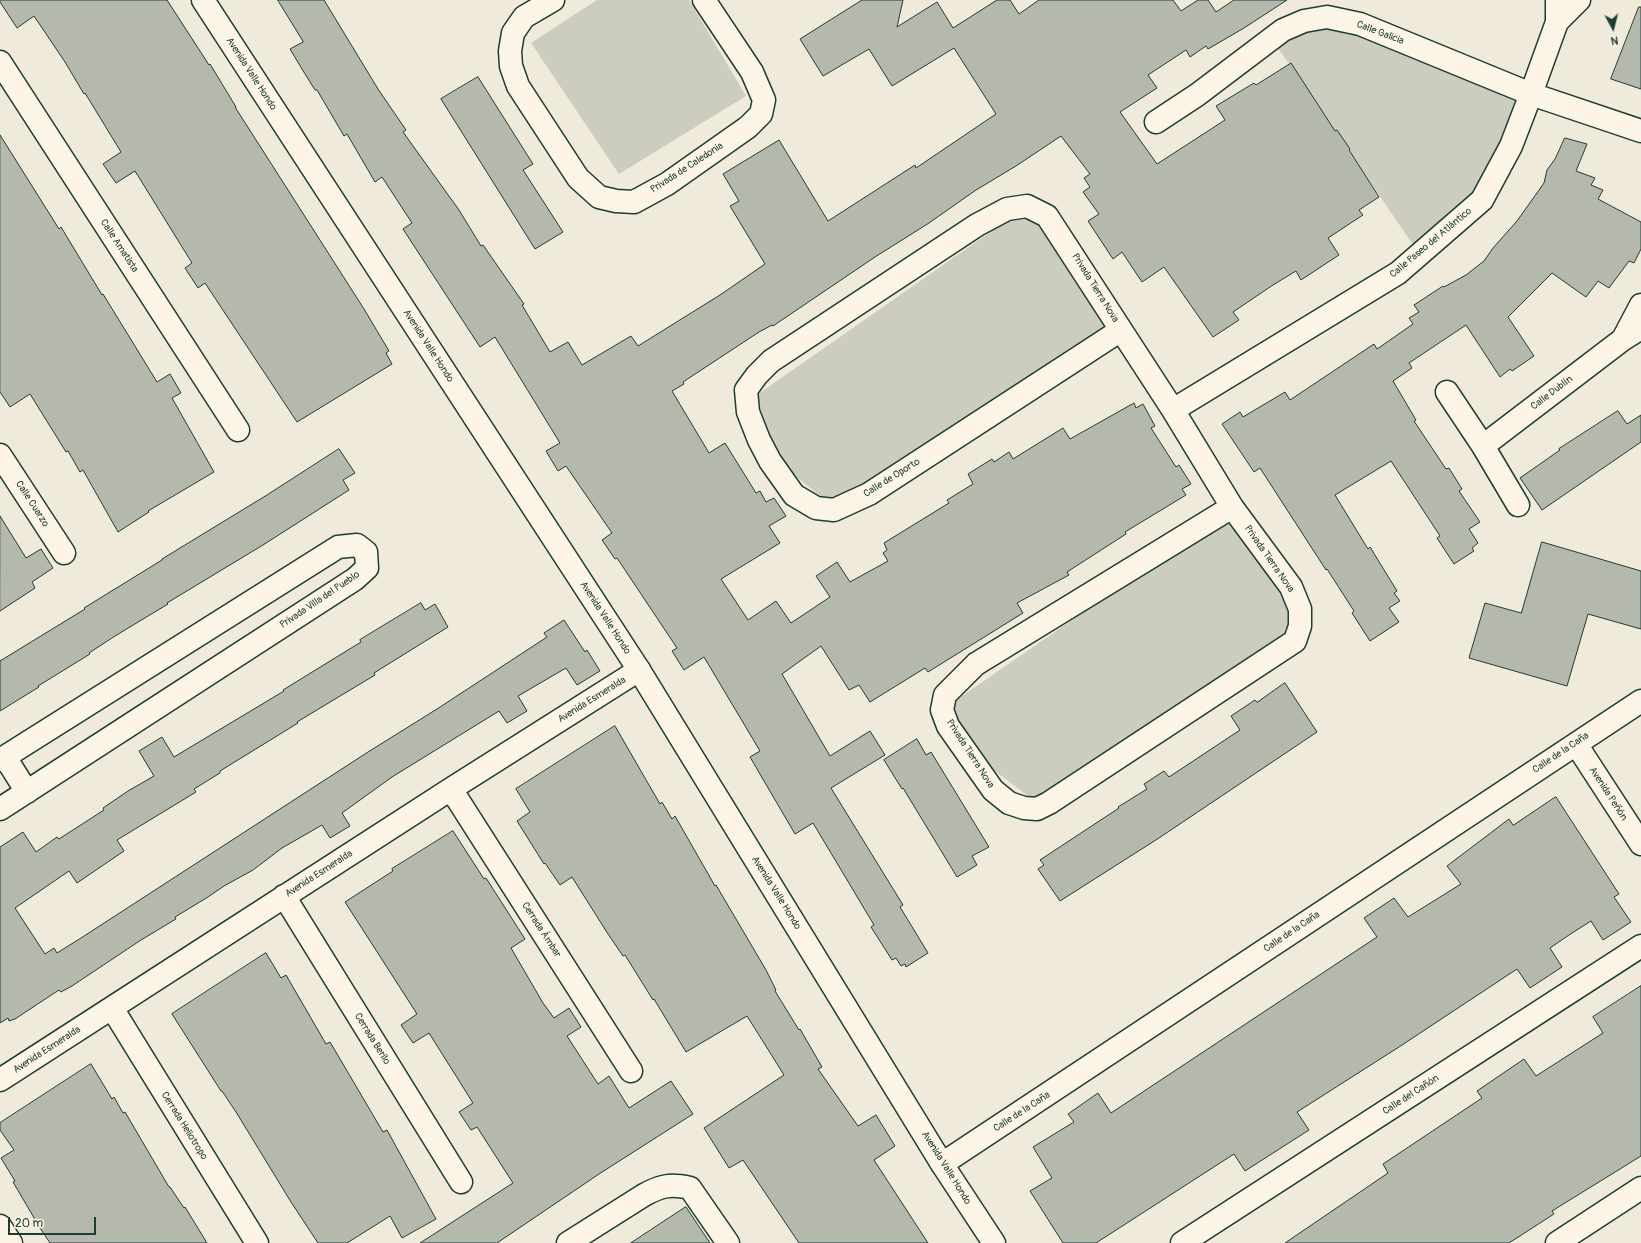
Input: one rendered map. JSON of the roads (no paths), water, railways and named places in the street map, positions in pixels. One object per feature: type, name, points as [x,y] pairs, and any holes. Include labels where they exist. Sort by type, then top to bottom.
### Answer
[{"type":"street","name":"Avenida Valle Hondo","points":[[203,0],[638,670],[942,1164],[994,1243]]},
{"type":"street","name":"Privada de Caledonia","points":[[553,0],[524,17],[513,33],[510,51],[511,66],[518,86],[578,178],[599,197],[616,201],[634,202],[667,184],[748,127],[761,114],[764,100],[752,72],[704,0]]},
{"type":"street","name":"Calle Paseo del Atlántico","points":[[1173,410],[1398,273],[1482,200],[1510,146],[1531,94],[1557,22],[1558,0]]},
{"type":"street","name":"Calle Paseo del Atlántico","points":[[1557,22],[1579,0]]},
{"type":"street","name":"Calle Galicia","points":[[1156,122],[1197,95],[1283,30],[1304,21],[1327,17],[1360,24],[1531,94]]},
{"type":"street","name":"Calle Amatista","points":[[0,62],[238,430]]},
{"type":"street","points":[[1531,94],[1641,131]]},
{"type":"street","name":"Privada Tierra Nova","points":[[977,225],[1007,209],[1027,206],[1047,216],[1173,410],[1232,508],[1291,587],[1300,609],[1300,626],[1295,641],[1049,803],[1037,809],[1024,808],[1009,803],[992,790],[948,726],[942,710],[945,695],[976,664],[1232,508]]},
{"type":"street","name":"Calle de Oporto","points":[[977,225],[771,361],[757,375],[746,390],[748,412],[759,440],[770,461],[794,495],[816,508],[834,510],[869,494],[1120,330]]},
{"type":"street","name":"Calle Dublín","points":[[1622,340],[1641,305]]},
{"type":"street","name":"Calle Dublín","points":[[1483,446],[1622,340],[1641,328]]},
{"type":"street","points":[[1447,392],[1483,446],[1518,505]]},
{"type":"street","name":"Calle Cuarzo","points":[[0,455],[64,553]]},
{"type":"street","name":"Privada Villa del Pueblo","points":[[0,809],[355,579],[367,568],[366,552],[357,545],[338,547],[2,759]]},
{"type":"street","name":"Avenida Esmeralda","points":[[0,1080],[284,896],[638,670]]},
{"type":"street","name":"Calle de la Caña","points":[[942,1164],[1641,701]]},
{"type":"street","name":"Avenida Peñón","points":[[1576,744],[1641,844]]},
{"type":"street","points":[[2,759],[27,792]]},
{"type":"street","name":"Cerrada Ámbar","points":[[451,789],[631,1071]]},
{"type":"street","name":"Cerrada Berilo","points":[[284,896],[461,1182]]},
{"type":"street","name":"Calle del Cañón","points":[[1182,1243],[1641,946]]},
{"type":"street","name":"Cerrada Heliotropo","points":[[112,1008],[257,1243]]},
{"type":"street","points":[[568,1243],[656,1188],[675,1185],[690,1188],[728,1243]]},
{"type":"street","points":[[1557,1243],[1641,1188]]},
{"type":"street","points":[[0,1226],[11,1243]]}]
